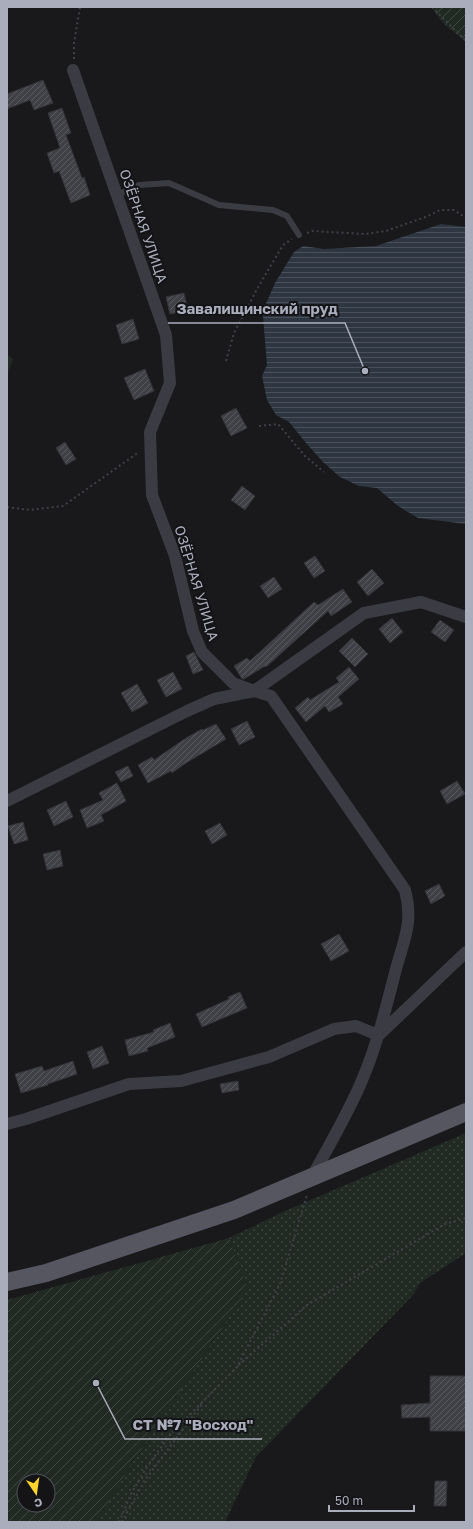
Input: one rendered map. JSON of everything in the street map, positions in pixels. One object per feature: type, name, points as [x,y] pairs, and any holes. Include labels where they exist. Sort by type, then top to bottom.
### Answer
[{"type":"main road","points":[[7,1282],[46,1273],[234,1210],[466,1112]]},
{"type":"street","name":"ОЗЁРНАЯ УЛИЦА","points":[[73,70],[166,335],[170,383],[150,432],[152,495],[175,556],[193,631],[202,652],[233,683],[270,696],[405,890],[409,905],[409,922],[404,947],[396,969],[378,1035],[360,1085],[312,1177]]},
{"type":"street","points":[[7,801],[214,699],[254,691],[364,613],[421,602],[466,617]]},
{"type":"street","points":[[7,1124],[26,1120],[130,1084],[181,1081],[269,1057],[334,1029],[356,1026],[378,1035],[466,952]]},
{"type":"lane","points":[[117,195],[139,185],[169,183],[219,205],[273,210],[287,216],[299,235]]},
{"type":"path","points":[[73,70],[74,43],[80,7]]},
{"type":"path","points":[[432,7],[466,41]]},
{"type":"path","points":[[226,361],[234,334],[256,289],[283,245],[299,235],[312,231],[365,234],[386,231],[428,216],[440,210],[454,210],[466,218]]},
{"type":"path","points":[[260,426],[278,424],[305,456],[324,472]]},
{"type":"path","points":[[7,507],[30,510],[63,506],[150,445]]},
{"type":"path","points":[[237,1367],[280,1284],[312,1177]]},
{"type":"path","points":[[120,1522],[132,1492],[145,1470],[169,1436],[237,1367],[307,1305],[445,1224],[466,1218]]},
{"type":"path","points":[[120,1522],[145,1480],[207,1397]]},
{"type":"green space","points":[[431,7],[466,7],[466,42],[444,24]]},
{"type":"green space","points":[[7,354],[13,359],[7,375]]},
{"type":"green space","points":[[466,1133],[466,1253],[420,1283],[413,1295],[256,1457],[225,1522],[97,1522],[130,1466],[248,1289],[229,1238],[285,1211]]},
{"type":"green space","points":[[229,1238],[248,1289],[130,1466],[97,1522],[7,1522],[7,1300]]},
{"type":"water","points":[[441,224],[466,227],[466,524],[418,518],[398,506],[377,488],[359,486],[340,477],[323,462],[289,422],[276,415],[267,400],[262,376],[267,365],[263,316],[265,306],[275,283],[294,252],[303,246],[324,249],[376,246]]},
{"type":"building","points":[[43,80],[53,103],[34,110],[30,100],[7,109],[7,94]]},
{"type":"building","points":[[62,108],[71,133],[66,135],[90,195],[71,203],[59,171],[54,173],[47,153],[60,148],[48,113]]},
{"type":"building","points":[[184,293],[188,310],[170,314],[166,297]]},
{"type":"building","points":[[133,319],[139,339],[122,344],[116,325]]},
{"type":"building","points":[[145,369],[154,391],[134,400],[124,378]]},
{"type":"building","points":[[236,408],[247,428],[231,436],[221,416]]},
{"type":"building","points":[[65,442],[76,459],[66,465],[56,448]]},
{"type":"building","points":[[242,486],[255,496],[245,510],[231,500]]},
{"type":"building","points":[[315,556],[325,571],[314,578],[304,563]]},
{"type":"building","points":[[372,569],[384,583],[368,596],[357,582]]},
{"type":"building","points":[[274,577],[282,589],[268,598],[260,586]]},
{"type":"building","points":[[343,589],[352,602],[331,616],[328,611],[266,667],[265,666],[242,679],[234,666],[247,658],[250,661],[314,602],[318,605]]},
{"type":"building","points":[[392,618],[403,632],[390,643],[379,629]]},
{"type":"building","points":[[440,620],[454,630],[445,642],[431,632]]},
{"type":"building","points":[[352,638],[368,654],[355,667],[339,651]]},
{"type":"building","points":[[194,652],[203,670],[193,674],[186,656]]},
{"type":"building","points":[[349,667],[359,679],[338,697],[343,704],[329,712],[325,706],[306,722],[295,708],[308,697],[310,700],[339,682],[336,678]]},
{"type":"building","points":[[173,672],[182,689],[166,697],[157,680]]},
{"type":"building","points":[[137,684],[148,703],[132,712],[121,693]]},
{"type":"building","points":[[247,721],[255,737],[239,745],[231,729]]},
{"type":"building","points":[[216,724],[226,739],[172,773],[171,771],[148,783],[138,765],[152,757],[154,760],[186,738],[202,729],[203,730]]},
{"type":"building","points":[[128,766],[133,776],[121,782],[115,772]]},
{"type":"building","points":[[457,781],[465,794],[447,804],[440,791]]},
{"type":"building","points":[[117,783],[126,801],[101,815],[104,821],[87,828],[80,810],[103,800],[99,793]]},
{"type":"building","points":[[66,801],[73,817],[54,826],[47,810]]},
{"type":"building","points":[[23,822],[28,840],[14,844],[8,826]]},
{"type":"building","points":[[220,823],[227,835],[212,844],[205,831]]},
{"type":"building","points":[[60,850],[63,866],[47,870],[43,854]]},
{"type":"building","points":[[439,884],[445,896],[431,904],[425,891]]},
{"type":"building","points":[[339,934],[349,951],[331,961],[321,944]]},
{"type":"building","points":[[240,992],[247,1008],[202,1027],[196,1014],[229,999],[228,997]]},
{"type":"building","points":[[170,1023],[175,1037],[147,1048],[148,1051],[129,1056],[125,1040],[154,1032],[153,1030]]},
{"type":"building","points":[[102,1046],[109,1063],[93,1069],[87,1052]]},
{"type":"building","points":[[73,1061],[77,1074],[21,1093],[15,1074],[42,1066],[44,1071]]},
{"type":"building","points":[[238,1081],[239,1090],[222,1093],[220,1084]]},
{"type":"building","points":[[430,1376],[466,1376],[466,1431],[430,1431],[430,1417],[402,1418],[401,1405],[430,1403]]},
{"type":"building","points":[[435,1481],[447,1481],[446,1506],[434,1506]]},
{"type":"place","name":"Завалищинский пруд","points":[[365,371]]},
{"type":"place","name":"СТ №7 \"Восход\"","points":[[96,1383]]}]
